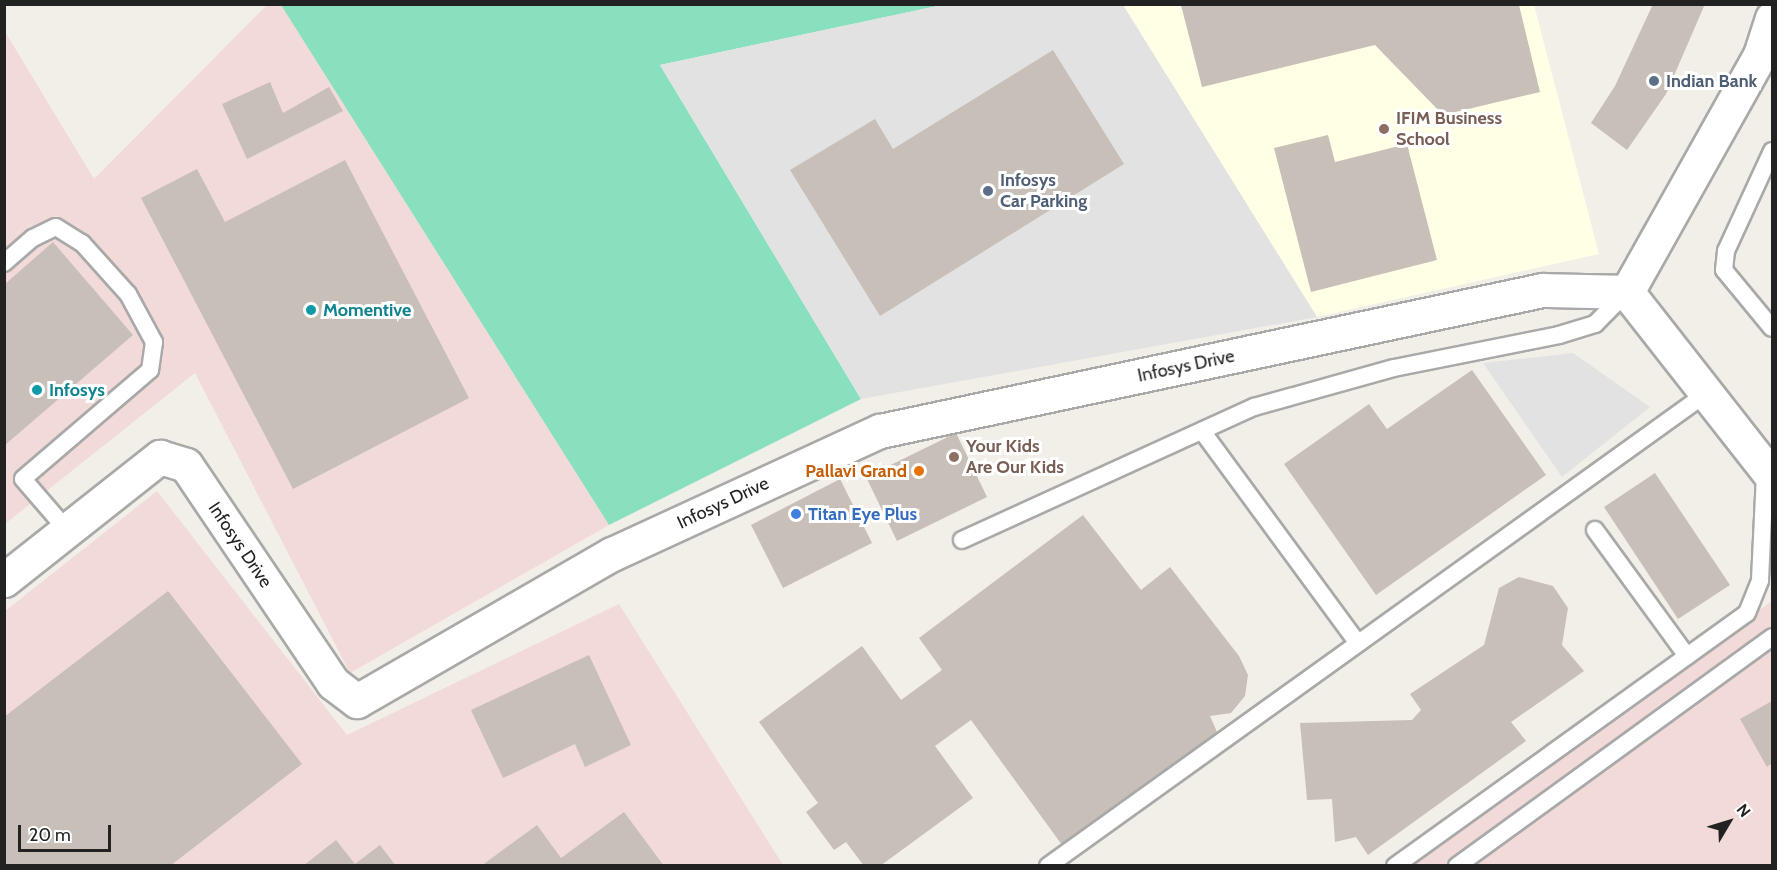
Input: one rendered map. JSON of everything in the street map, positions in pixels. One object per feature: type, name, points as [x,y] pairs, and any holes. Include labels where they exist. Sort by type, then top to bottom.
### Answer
[{"type":"street","points":[[1769,472],[1626,292],[1766,57],[1773,18]]},
{"type":"street","name":"Infosys Drive","points":[[4,580],[160,457],[186,465],[333,683],[357,701],[612,554],[880,431],[1542,290],[1626,292]]},
{"type":"lane","points":[[1773,151],[1726,251],[1724,270],[1773,328]]},
{"type":"lane","points":[[4,262],[33,238],[56,227],[82,243],[128,294],[154,342],[150,370],[23,479],[67,530]]},
{"type":"lane","points":[[962,540],[1254,407],[1394,368],[1577,330],[1595,324],[1626,292]]},
{"type":"lane","points":[[1048,866],[1707,393]]},
{"type":"lane","points":[[1202,430],[1358,643]]},
{"type":"lane","points":[[1395,866],[1747,613],[1753,604],[1760,580],[1769,472]]},
{"type":"lane","points":[[1595,530],[1687,656]]},
{"type":"lane","points":[[1457,866],[1773,637]]},
{"type":"shaded area","points":[[267,5],[281,5],[609,525],[350,673],[195,373],[5,524],[4,30],[94,179]]},
{"type":"shaded area","name":"Infosys Car Parking","points":[[942,5],[1123,5],[1317,317],[861,399],[660,65]]},
{"type":"shaded area","name":"IFIM Business School","points":[[1123,5],[1534,5],[1599,254],[1317,317]]},
{"type":"shaded area","points":[[1573,353],[1650,407],[1562,477],[1483,363]]},
{"type":"shaded area","points":[[157,491],[347,735],[619,604],[783,865],[5,866],[5,611]]},
{"type":"shaded area","points":[[1772,601],[1772,865],[1411,865]]},
{"type":"green space","points":[[281,5],[942,5],[660,65],[861,399],[609,525]]},
{"type":"building","points":[[1653,4],[1705,4],[1666,94],[1627,150],[1591,123],[1615,86]]},
{"type":"building","points":[[1181,5],[1519,5],[1540,92],[1443,115],[1375,45],[1202,87]]},
{"type":"building","points":[[1053,50],[1124,164],[880,316],[790,170],[875,119],[893,149]]},
{"type":"building","points":[[270,82],[283,113],[329,87],[343,111],[247,159],[222,104]]},
{"type":"building","points":[[1328,135],[1335,162],[1407,144],[1437,260],[1311,292],[1274,148]]},
{"type":"building","name":"Momentive","points":[[345,160],[469,398],[293,489],[141,198],[197,169],[225,222]]},
{"type":"building","name":"Infosys","points":[[53,242],[133,335],[5,445],[5,284]]},
{"type":"building","points":[[1472,370],[1546,475],[1376,595],[1284,464],[1369,404],[1387,429]]},
{"type":"building","points":[[956,433],[987,497],[897,541],[866,477]]},
{"type":"building","points":[[1655,473],[1730,585],[1678,619],[1604,507]]},
{"type":"building","points":[[840,479],[872,543],[783,588],[751,525]]},
{"type":"building","points":[[1083,515],[1141,590],[1170,567],[1239,656],[1248,675],[1245,696],[1231,713],[1210,716],[1217,732],[1062,845],[971,720],[935,746],[973,798],[880,866],[864,866],[846,842],[834,850],[806,812],[818,803],[759,722],[862,646],[901,700],[942,670],[919,638]]},
{"type":"building","points":[[1519,577],[1553,586],[1568,608],[1562,645],[1584,671],[1511,722],[1526,741],[1368,855],[1356,837],[1335,842],[1332,799],[1307,800],[1300,723],[1412,720],[1421,710],[1410,694],[1484,645],[1499,588]]},
{"type":"building","points":[[168,591],[302,764],[170,866],[4,866],[4,717]]},
{"type":"building","points":[[589,655],[631,745],[585,767],[575,744],[503,778],[471,710]]},
{"type":"building","points":[[1772,701],[1772,763],[1767,767],[1740,719]]},
{"type":"building","points":[[624,812],[664,866],[481,866],[537,825],[561,858]]},
{"type":"building","points":[[336,840],[355,864],[380,845],[396,866],[303,866]]},
{"type":"place","name":"Indian Bank","points":[[1654,81]]},
{"type":"place","name":"IFIM Business School","points":[[1384,129]]},
{"type":"place","name":"Infosys Car Parking","points":[[988,191]]},
{"type":"place","name":"Momentive","points":[[311,310]]},
{"type":"place","name":"Infosys","points":[[37,390]]},
{"type":"place","name":"Your Kids Are Our Kids","points":[[954,457]]},
{"type":"place","name":"Pallavi Grand","points":[[919,471]]},
{"type":"place","name":"Titan Eye Plus","points":[[796,514]]}]
